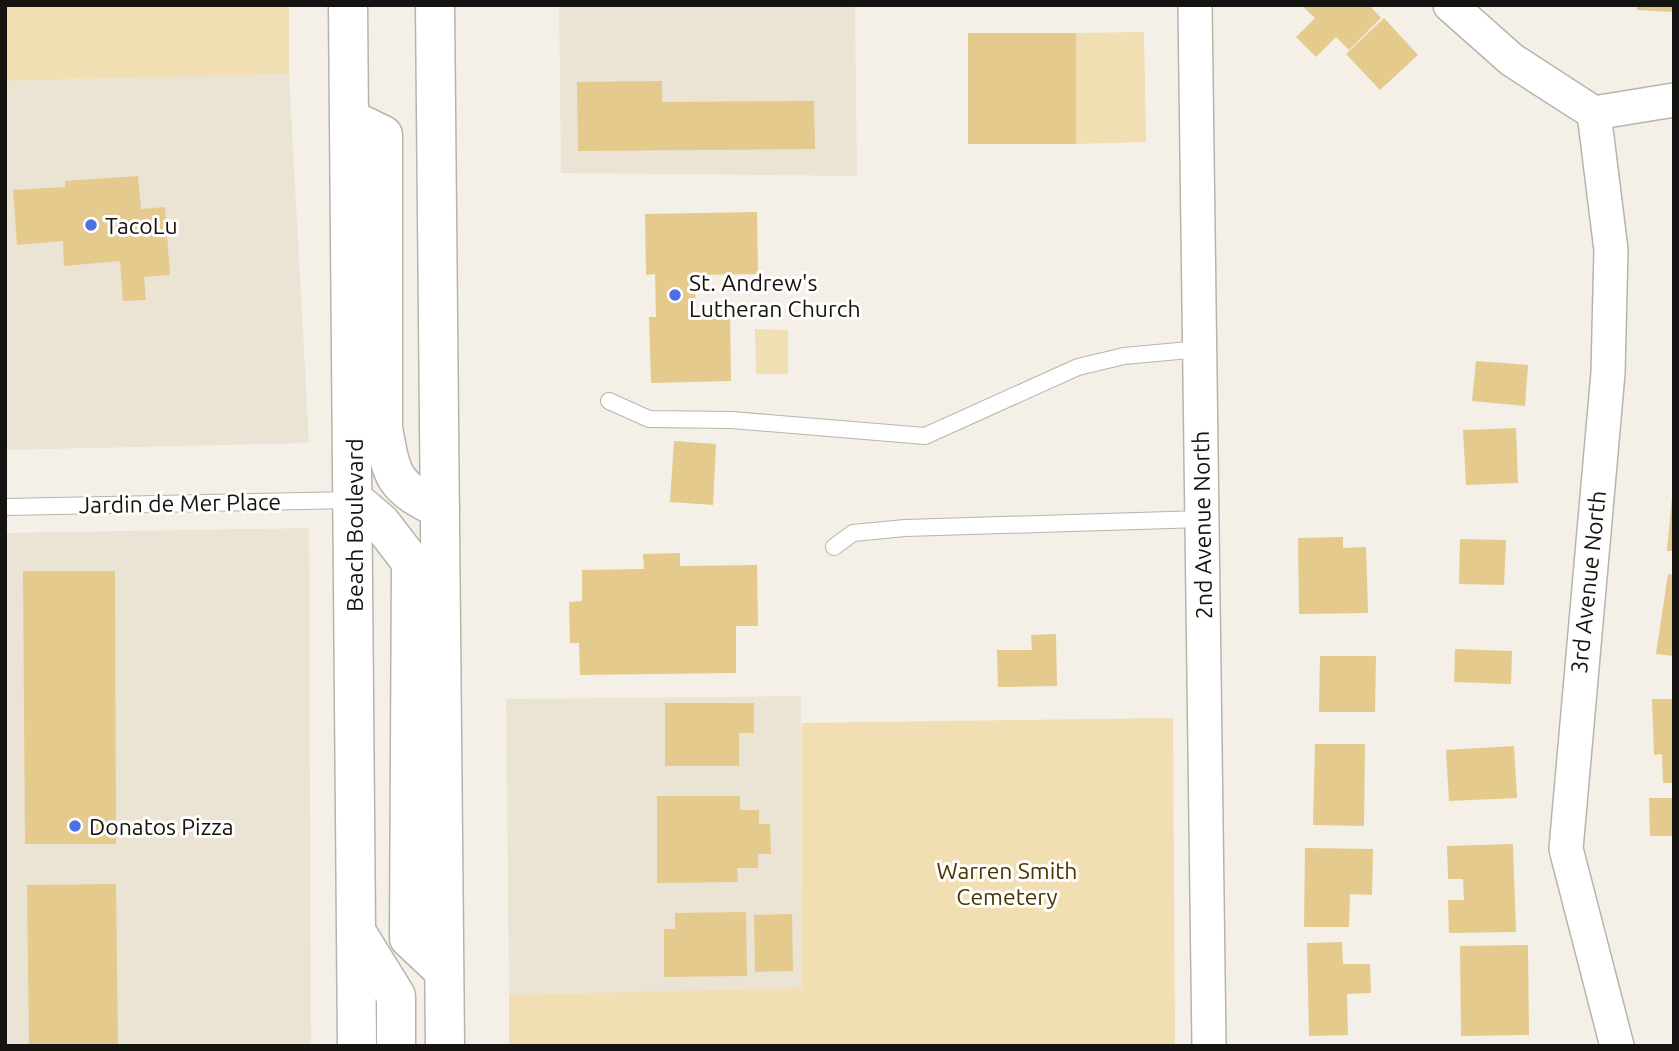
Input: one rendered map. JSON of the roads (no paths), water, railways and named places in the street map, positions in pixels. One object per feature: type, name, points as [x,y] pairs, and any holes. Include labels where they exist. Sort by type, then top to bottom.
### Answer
[{"type":"highway","name":"Beach Boulevard","points":[[348,5],[357,1046]]},
{"type":"highway","points":[[435,5],[445,1046]]},
{"type":"highway","points":[[350,119],[383,135],[383,428],[391,470],[408,493],[440,509]]},
{"type":"highway","points":[[354,500],[382,523],[411,562],[409,938],[444,971]]},
{"type":"highway","points":[[356,931],[396,996],[396,1046]]},
{"type":"street","name":"2nd Avenue North","points":[[1195,5],[1209,1046]]},
{"type":"street","points":[[1450,5],[1512,61],[1594,113],[1674,100]]},
{"type":"street","name":"3rd Avenue North","points":[[1594,113],[1611,250],[1608,373],[1566,849],[1617,1046]]},
{"type":"lane","points":[[609,401],[649,419],[732,420],[925,436],[1078,367],[1124,356],[1200,349]]},
{"type":"lane","name":"Jardin de Mer Place","points":[[5,507],[354,500]]},
{"type":"lane","points":[[834,547],[853,533],[905,528],[1202,519]]},
{"type":"place","name":"TacoLu","points":[[91,225]]},
{"type":"place","name":"St. Andrew's Lutheran Church","points":[[675,295]]},
{"type":"place","name":"Donatos Pizza","points":[[75,826]]},
{"type":"park label","name":"Warren Smith Cemetery","points":[[1007,883]]}]
